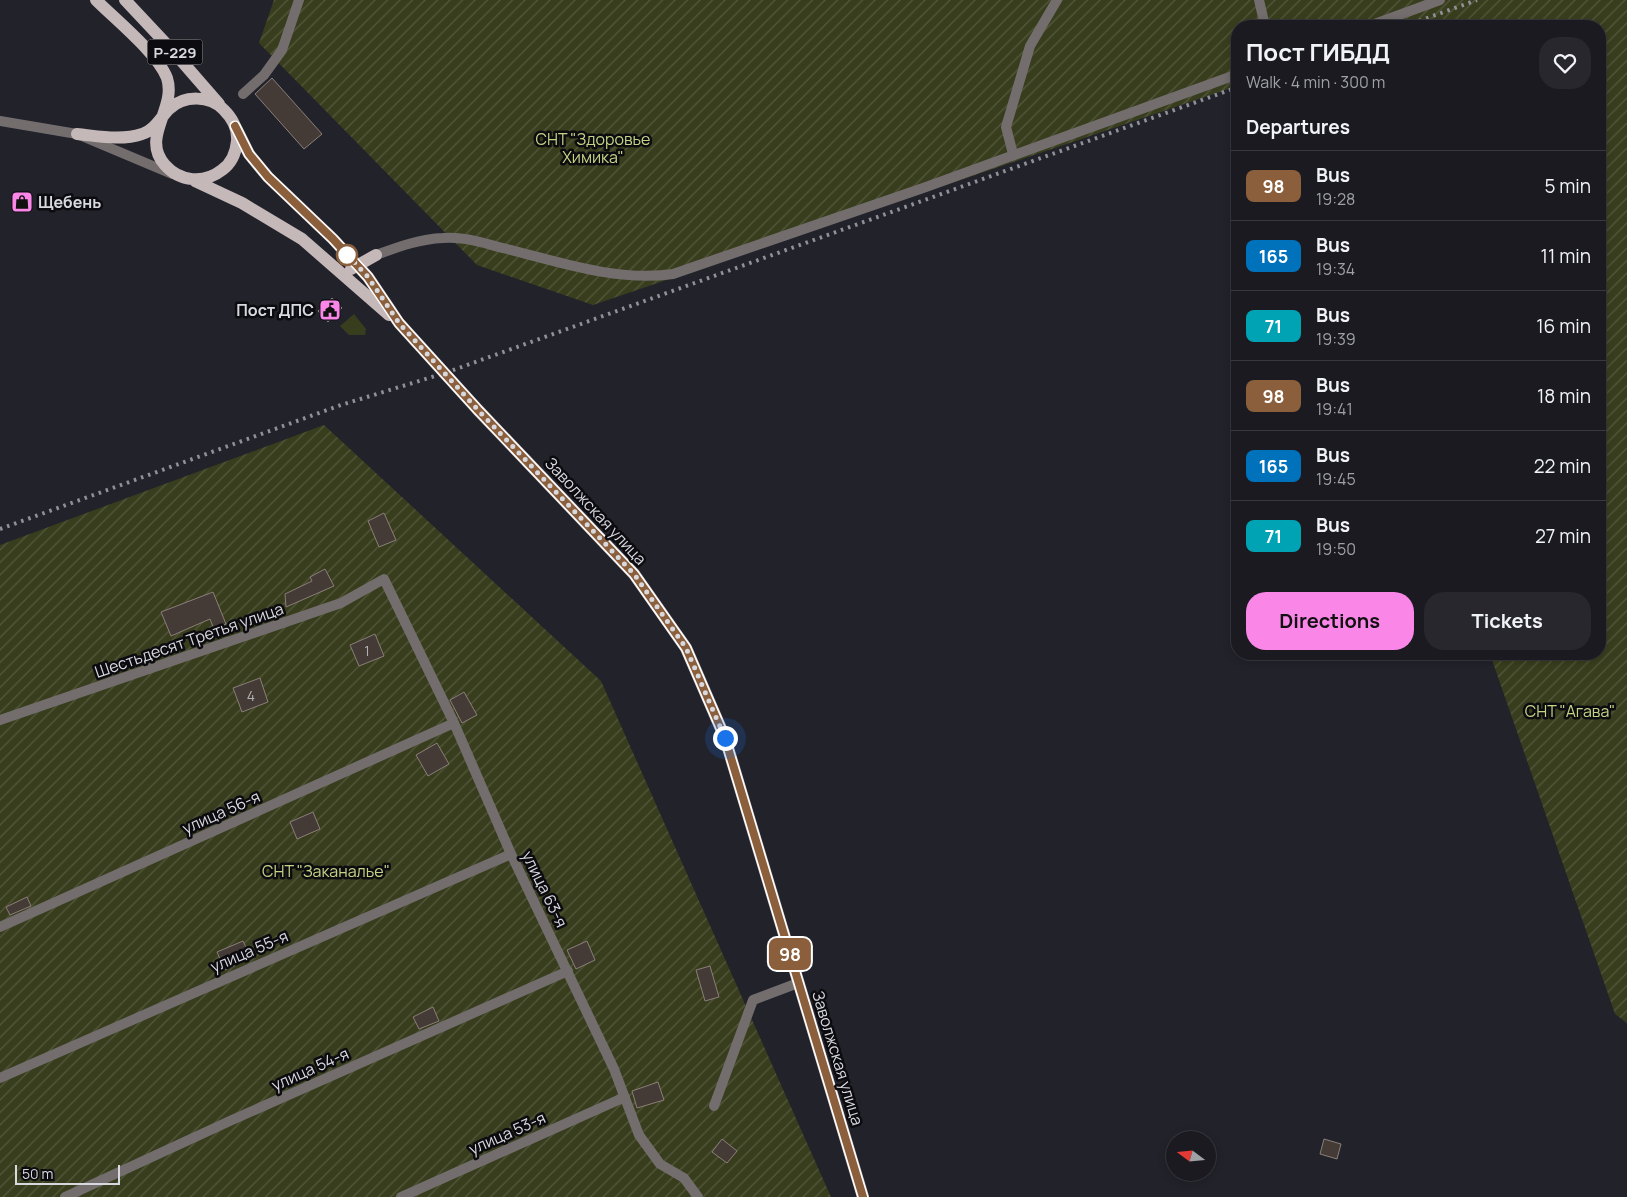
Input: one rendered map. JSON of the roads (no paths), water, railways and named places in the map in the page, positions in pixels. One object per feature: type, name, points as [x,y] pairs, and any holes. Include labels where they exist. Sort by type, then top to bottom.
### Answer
[{"type":"main road","points":[[96,0],[161,64],[167,80],[169,93],[168,104],[155,139],[157,151],[166,166],[186,178],[221,192],[269,218],[314,248],[399,323]]},
{"type":"main road","name":"Р-229","points":[[125,0],[172,50],[235,126]]},
{"type":"main road","points":[[78,134],[114,138],[143,134],[170,108],[190,99],[207,100],[222,108]]},
{"type":"main road","points":[[186,178],[209,178],[225,168],[236,148],[235,126]]},
{"type":"main road","name":"Заволжская улица","points":[[235,126],[249,154],[268,177],[357,265],[378,291],[399,323],[478,410],[634,574],[686,648],[725,738],[863,1197]]},
{"type":"main road","points":[[342,274],[376,255]]},
{"type":"street","points":[[243,94],[264,74],[282,50],[299,0]]},
{"type":"street","points":[[1014,154],[1006,127],[1030,46],[1057,0]]},
{"type":"street","points":[[1259,0],[1264,20]]},
{"type":"street","points":[[1385,20],[1440,0]]},
{"type":"street","points":[[376,255],[419,241],[452,238],[469,239],[582,267],[627,275],[653,277],[673,274],[926,187],[1231,76]]},
{"type":"street","points":[[0,121],[78,134],[186,178]]},
{"type":"street","name":"Шестьдесят Третья улица","points":[[0,720],[341,603],[384,579]]},
{"type":"street","name":"улица 63-я","points":[[384,579],[454,723],[511,854],[568,971],[625,1097],[639,1135],[660,1164],[684,1178],[698,1197]]},
{"type":"street","name":"улица 56-я","points":[[0,927],[454,723]]},
{"type":"street","name":"улица 55-я","points":[[0,1078],[511,854]]},
{"type":"street","name":"улица 54-я","points":[[66,1197],[232,1120],[568,971]]},
{"type":"street","points":[[714,1106],[753,1000],[798,983]]},
{"type":"street","name":"улица 53-я","points":[[401,1197],[625,1097]]},
{"type":"railway","points":[[1422,20],[1477,0]]},
{"type":"railway","points":[[0,529],[341,405],[445,373],[1231,90]]},
{"type":"place","name":"Щебень","points":[[22,202]]},
{"type":"place","name":"Пост ДПС","points":[[330,310]]},
{"type":"park label","name":"СНТ \"Здоровье Химика\"","points":[[593,148]]},
{"type":"park label","name":"СНТ \"Агава\"","points":[[1570,711]]},
{"type":"park label","name":"СНТ \"Заканалье\"","points":[[326,871]]}]
